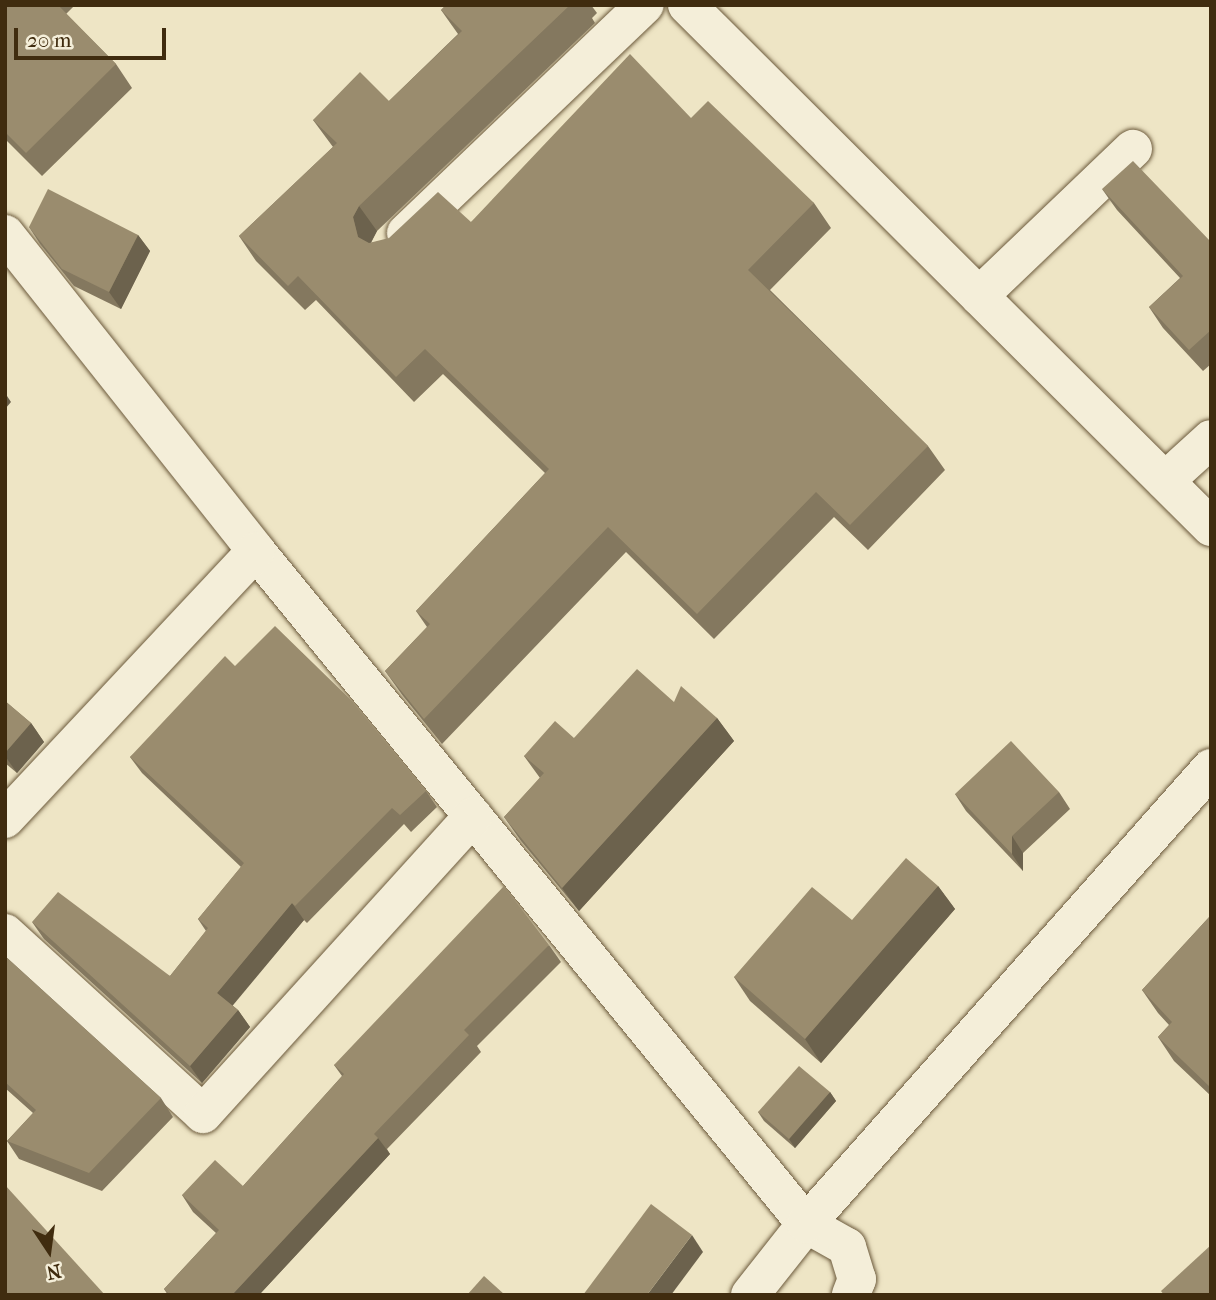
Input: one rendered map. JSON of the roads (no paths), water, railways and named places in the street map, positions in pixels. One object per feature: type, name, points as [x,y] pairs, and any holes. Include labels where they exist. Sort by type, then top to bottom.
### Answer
[{"type":"street","points":[[391,247],[645,5]]},
{"type":"street","points":[[687,5],[1211,527]]},
{"type":"street","points":[[979,296],[1133,149]]},
{"type":"street","points":[[5,234],[256,551],[806,1224],[847,1247],[859,1290]]},
{"type":"street","points":[[1165,481],[1211,439]]},
{"type":"street","points":[[5,820],[256,551]]},
{"type":"street","points":[[750,1295],[806,1224],[1211,768]]},
{"type":"street","points":[[5,933],[204,1114],[473,816]]}]
